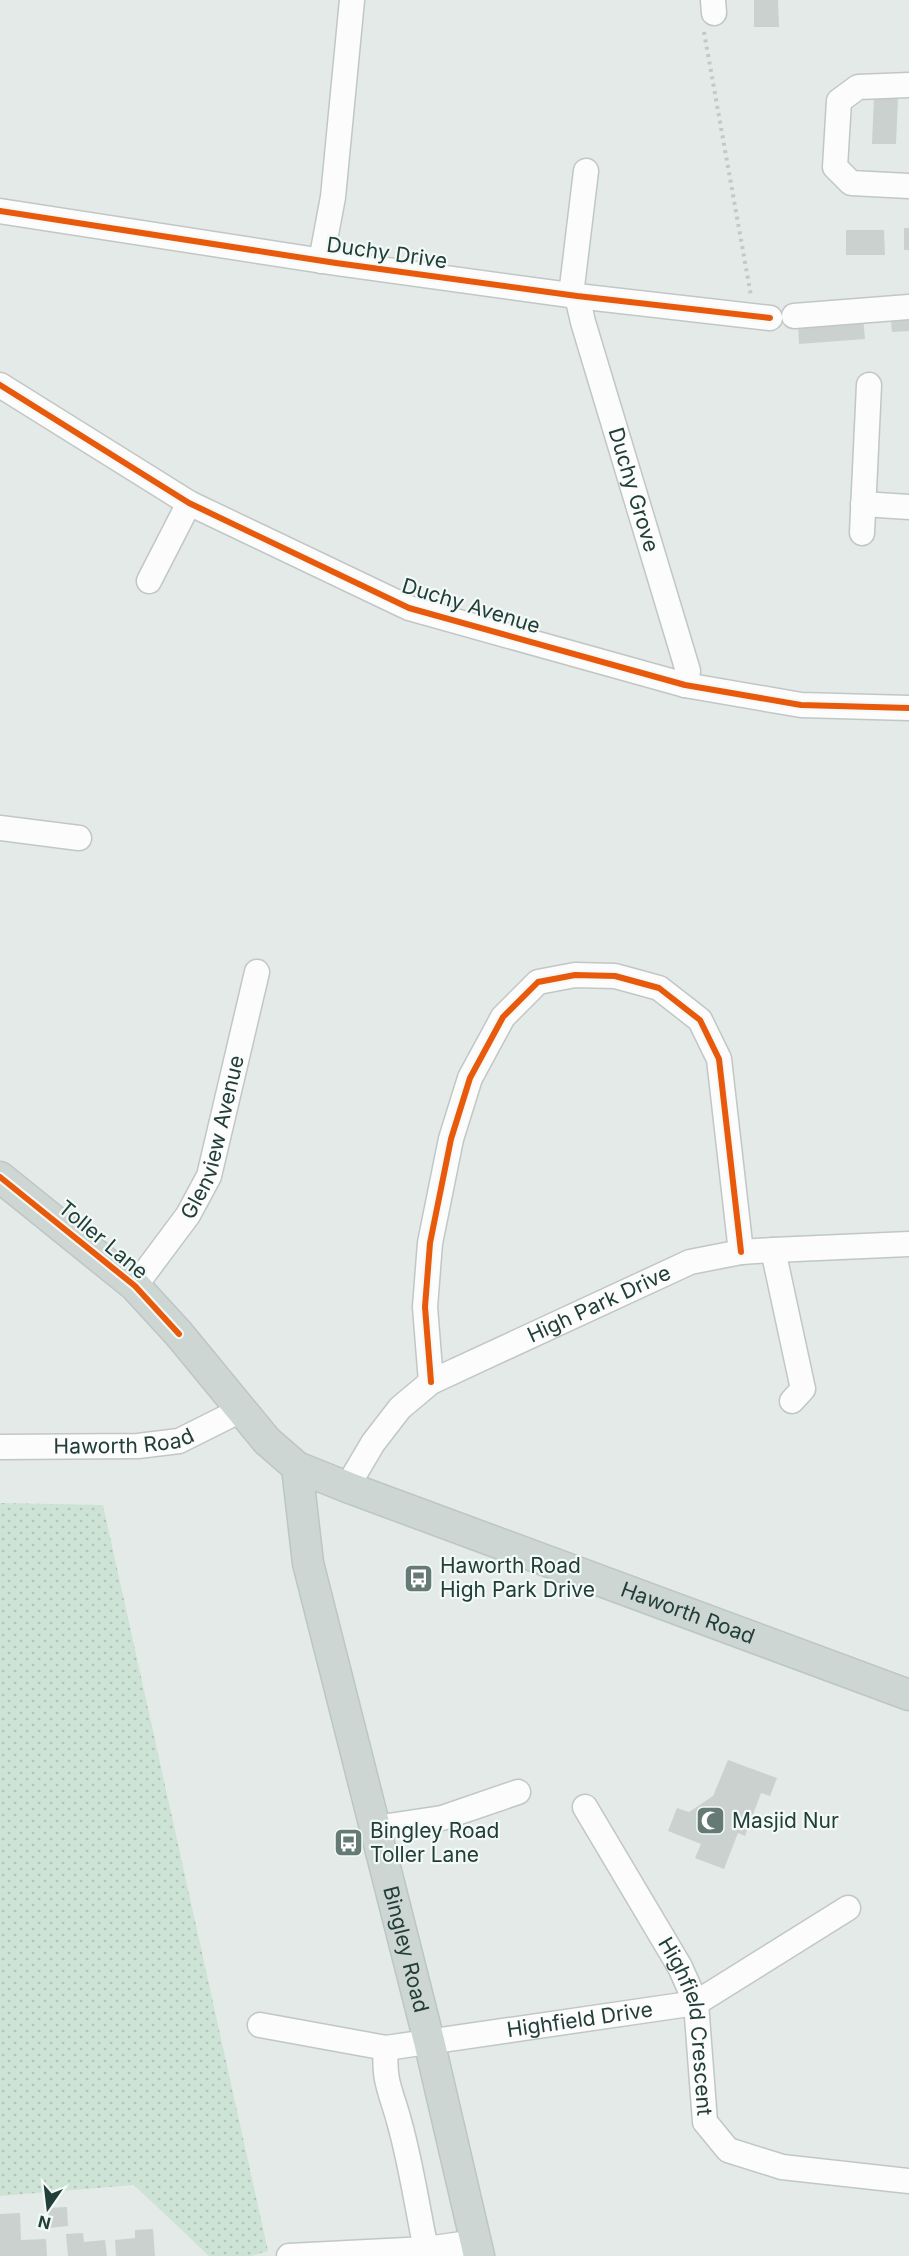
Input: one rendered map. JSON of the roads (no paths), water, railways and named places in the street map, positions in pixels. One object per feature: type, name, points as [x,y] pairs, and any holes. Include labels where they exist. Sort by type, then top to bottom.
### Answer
[{"type":"main road","name":"Toller Lane","points":[[0,1177],[135,1286],[179,1334],[267,1442],[297,1467]]},
{"type":"main road","name":"Haworth Road","points":[[297,1467],[909,1695]]},
{"type":"main road","name":"Bingley Road","points":[[297,1467],[308,1563],[429,2042],[478,2249]]},
{"type":"street","points":[[321,261],[333,197],[352,0]]},
{"type":"street","points":[[909,85],[858,87],[839,101],[835,167],[851,183],[909,186]]},
{"type":"street","name":"Duchy Grove","points":[[586,171],[574,296],[688,671],[685,685]]},
{"type":"street","name":"Duchy Drive","points":[[0,211],[321,261],[574,296],[773,316],[909,307]]},
{"type":"street","name":"Duchy Avenue","points":[[0,385],[189,503],[409,608],[685,685],[801,705],[909,708]]},
{"type":"street","points":[[862,533],[869,385]]},
{"type":"street","points":[[149,581],[189,503]]},
{"type":"street","points":[[863,504],[909,507]]},
{"type":"street","points":[[0,828],[79,838]]},
{"type":"street","name":"Glenview Avenue","points":[[135,1286],[188,1215],[209,1176],[257,972]]},
{"type":"street","points":[[431,1382],[425,1307],[430,1243],[451,1139],[470,1078],[503,1017],[538,982],[575,975],[615,976],[659,988],[700,1020],[719,1059],[741,1252]]},
{"type":"street","name":"High Park Drive","points":[[347,1487],[373,1443],[400,1408],[431,1382],[690,1262],[741,1252],[909,1245]]},
{"type":"street","points":[[773,1250],[803,1389],[792,1401]]},
{"type":"street","name":"Haworth Road","points":[[0,1447],[138,1446],[179,1441],[241,1410]]},
{"type":"street","points":[[375,1828],[442,1818],[518,1792]]},
{"type":"street","name":"Highfield Crescent","points":[[585,1806],[680,1967],[696,2003],[705,2122],[728,2150],[782,2167],[909,2181]]},
{"type":"street","name":"Highfield Drive","points":[[260,2025],[386,2048],[696,2003],[848,1908]]},
{"type":"street","points":[[386,2048],[384,2068],[387,2086],[399,2121],[426,2249]]},
{"type":"street","points":[[289,2256],[426,2249],[478,2249]]},
{"type":"place","name":"Haworth Road High Park Drive","points":[[419,1578]]},
{"type":"place","name":"Masjid Nur","points":[[711,1821]]},
{"type":"place","name":"Bingley Road Toller Lane","points":[[349,1843]]}]
